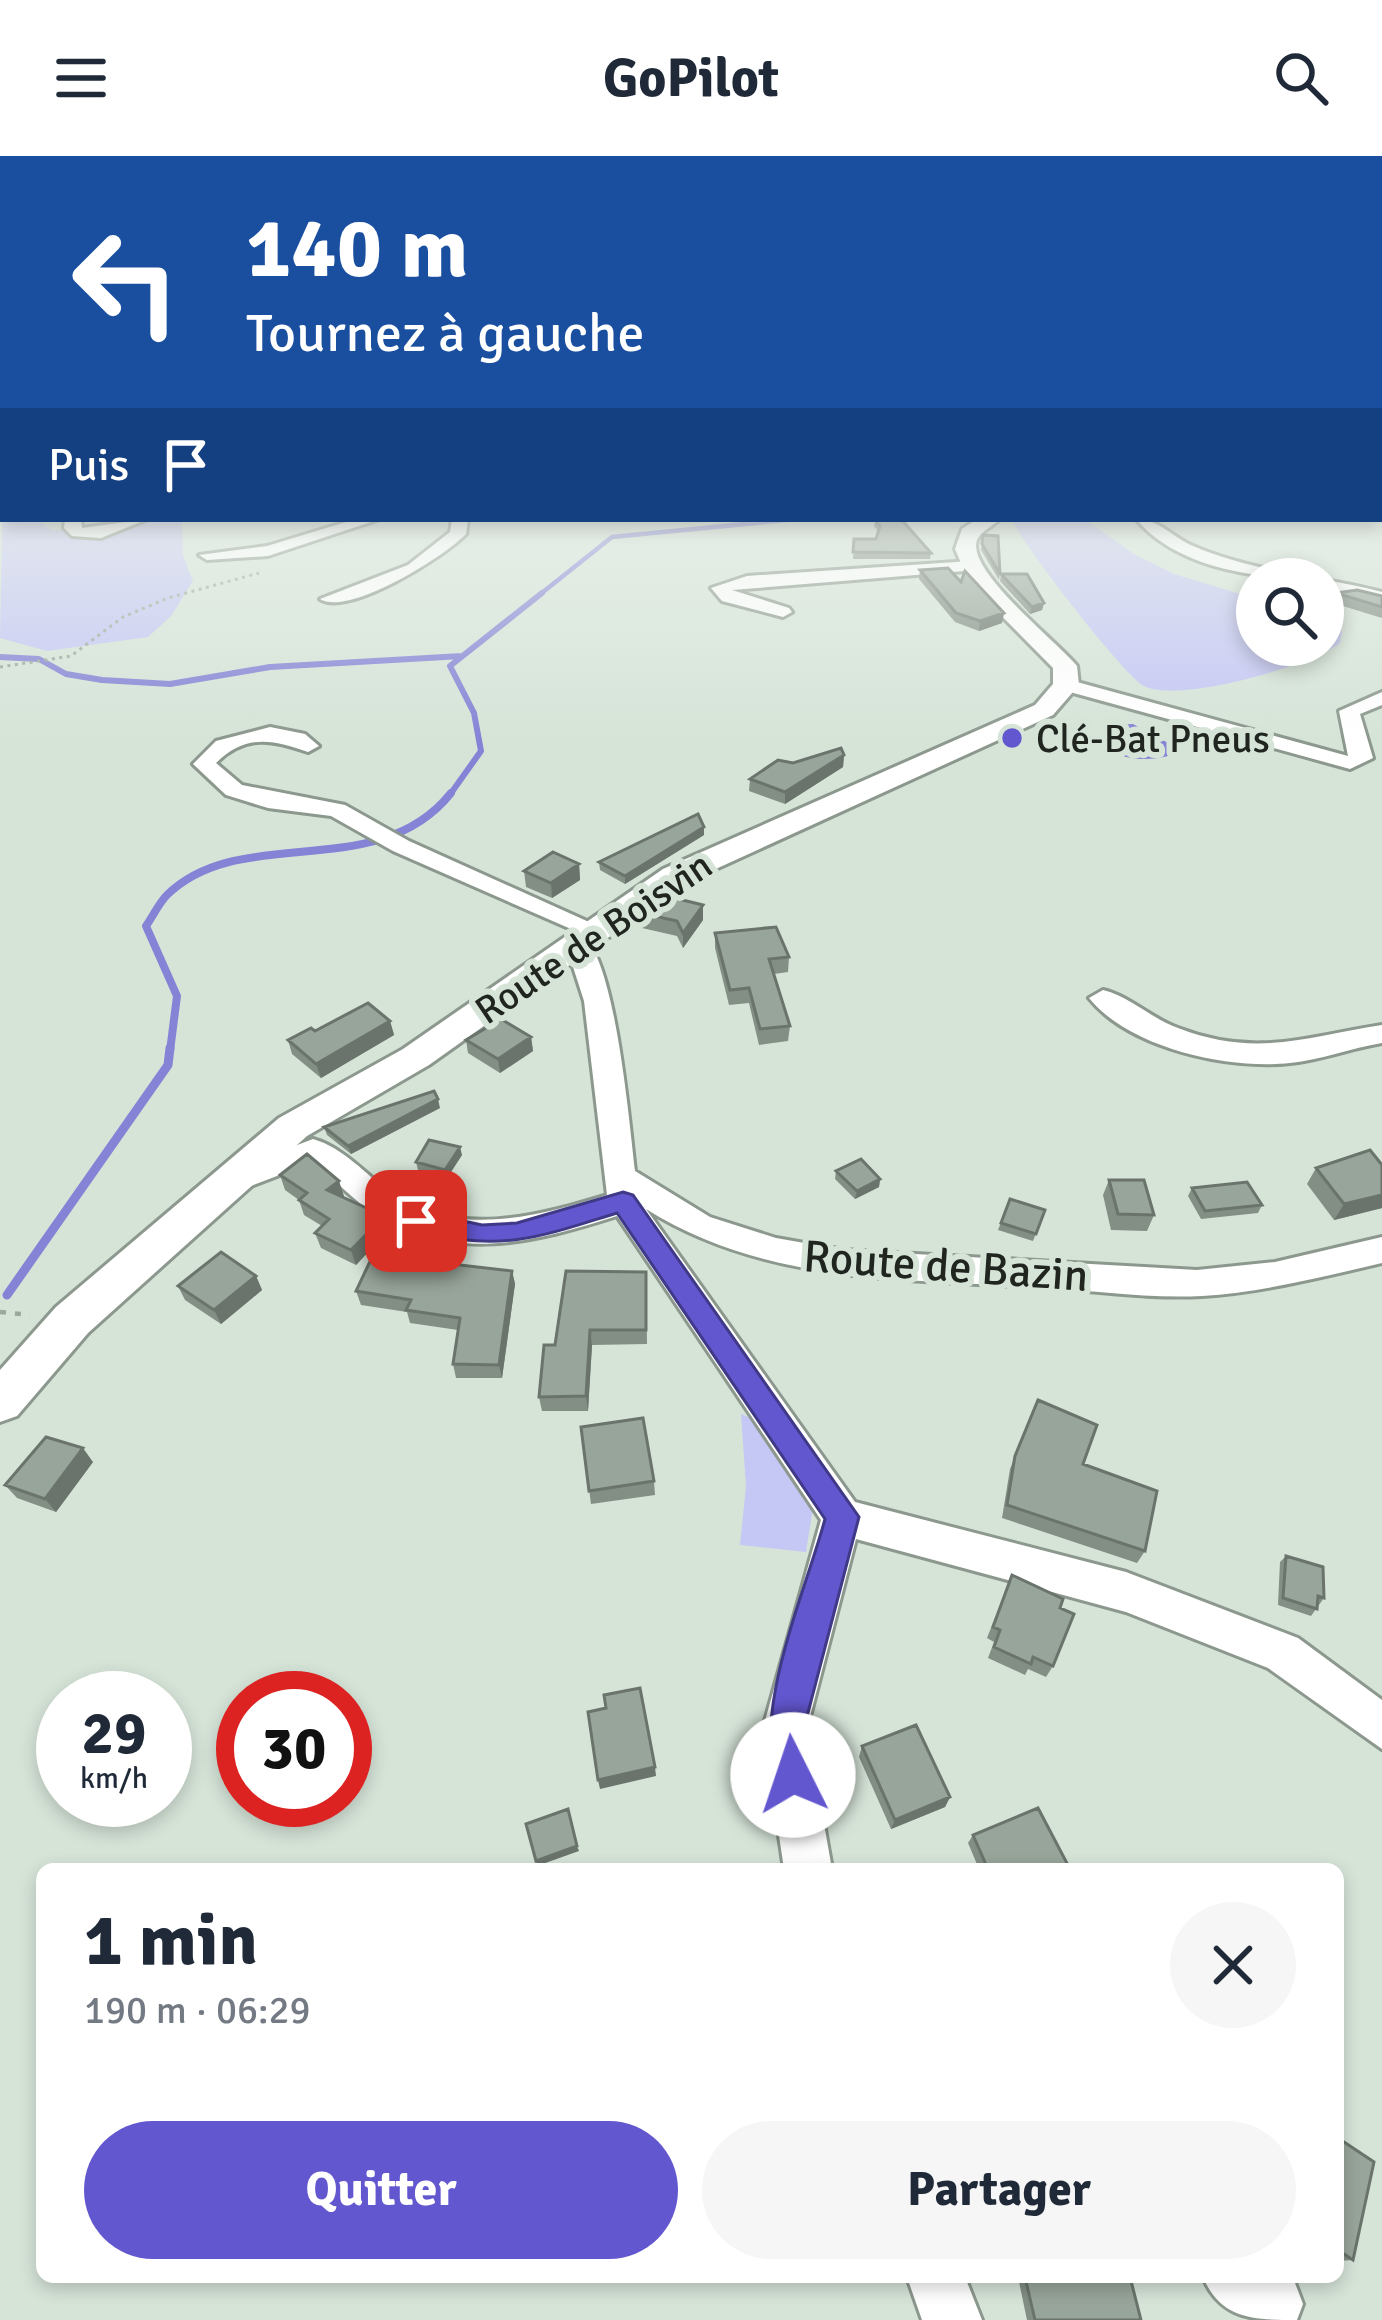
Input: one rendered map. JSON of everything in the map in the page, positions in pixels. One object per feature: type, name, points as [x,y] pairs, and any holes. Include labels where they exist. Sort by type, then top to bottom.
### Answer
[{"type":"main road","points":[[968,538],[965,549],[971,566],[1065,666],[1066,685]]},
{"type":"main road","name":"Route de Boisvin","points":[[0,1402],[72,1320],[293,1127],[416,1057],[720,851],[1000,732],[1044,710],[1066,685]]},
{"type":"street","points":[[207,554],[268,551],[310,538]]},
{"type":"street","points":[[329,599],[414,569],[453,538]]},
{"type":"street","points":[[1166,538],[1236,561]]},
{"type":"street","points":[[783,612],[728,597],[719,588],[747,581],[971,566]]},
{"type":"street","points":[[1344,587],[1382,597]]},
{"type":"street","points":[[1066,685],[1341,762],[1382,762]]},
{"type":"street","points":[[1358,761],[1362,758],[1349,711],[1382,698]]},
{"type":"street","points":[[308,746],[293,735],[254,737],[214,751],[204,764],[213,776],[250,797],[337,810],[587,937],[622,1189],[842,1517],[1165,1607],[1283,1653],[1382,1727]]},
{"type":"street","points":[[1103,998],[1132,1019],[1243,1052],[1291,1054],[1382,1034]]},
{"type":"street","points":[[224,1183],[313,1150],[416,1221],[482,1235],[517,1233],[622,1189]]},
{"type":"street","name":"Route de Bazin","points":[[622,1189],[698,1226],[776,1251],[844,1263],[1197,1283],[1275,1275],[1382,1250]]},
{"type":"street","points":[[807,1863],[785,1728],[842,1517]]},
{"type":"street","points":[[939,2283],[952,2320]]},
{"type":"path","points":[[0,668],[71,656],[138,611],[269,568]]},
{"type":"path","points":[[0,1312],[11,1313]]},
{"type":"shaded area","points":[[2,538],[183,538],[183,556],[193,581],[171,616],[148,637],[47,651],[0,638]]},
{"type":"shaded area","points":[[1023,538],[1111,538],[1174,574],[1236,593],[1236,666],[1289,666],[1185,690],[1144,686],[1073,607]]},
{"type":"shaded area","points":[[1133,724],[1170,744],[1168,756],[1130,758],[1098,739],[1108,725]]},
{"type":"shaded area","points":[[741,1414],[780,1430],[813,1508],[806,1552],[740,1545],[746,1486]]},
{"type":"building","points":[[918,538],[931,553],[853,552],[854,539]]},
{"type":"building","points":[[983,538],[998,538],[1000,574]]},
{"type":"building","points":[[948,568],[961,582],[965,571],[1004,613],[980,621],[956,613],[920,570]]},
{"type":"building","points":[[1001,574],[1027,574],[1044,603],[1032,607]]},
{"type":"building","points":[[1344,595],[1382,596],[1382,607]]},
{"type":"building","points":[[841,748],[844,755],[785,792],[750,779],[778,760],[793,763]]},
{"type":"building","points":[[698,814],[704,827],[625,876],[599,862]]},
{"type":"building","points":[[553,852],[579,864],[551,883],[524,871]]},
{"type":"building","points":[[662,895],[703,905],[683,933],[677,921],[641,913]]},
{"type":"building","points":[[776,927],[789,957],[769,959],[790,1026],[760,1029],[749,988],[730,990],[715,933]]},
{"type":"building","points":[[368,1003],[390,1021],[316,1064],[288,1040],[311,1028],[315,1031]]},
{"type":"building","points":[[501,1019],[531,1037],[498,1059],[466,1040]]},
{"type":"building","points":[[434,1091],[438,1099],[348,1146],[324,1127]]},
{"type":"building","points":[[429,1140],[460,1147],[445,1170],[416,1162]]},
{"type":"building","points":[[1370,1150],[1382,1165],[1382,1195],[1344,1204],[1316,1168]]},
{"type":"building","points":[[307,1154],[339,1181],[327,1190],[384,1216],[351,1250],[315,1233],[329,1219],[299,1200],[307,1193],[280,1175]]},
{"type":"building","points":[[861,1159],[880,1179],[857,1191],[836,1171]]},
{"type":"building","points":[[1109,1180],[1144,1180],[1154,1215],[1118,1214]]},
{"type":"building","points":[[1247,1182],[1262,1205],[1205,1211],[1192,1188]]},
{"type":"building","points":[[1010,1199],[1045,1210],[1036,1234],[1001,1223]]},
{"type":"building","points":[[221,1252],[256,1276],[214,1310],[178,1286]]},
{"type":"building","points":[[373,1255],[512,1271],[499,1365],[453,1364],[460,1318],[406,1310],[411,1300],[356,1291]]},
{"type":"building","points":[[566,1271],[646,1272],[646,1330],[590,1330],[586,1396],[539,1397],[544,1345],[555,1345]]},
{"type":"building","points":[[1038,1400],[1097,1425],[1083,1464],[1157,1491],[1145,1551],[1007,1505],[1015,1456]]},
{"type":"building","points":[[643,1418],[654,1481],[589,1491],[581,1427]]},
{"type":"building","points":[[46,1437],[83,1448],[45,1499],[5,1485]]},
{"type":"building","points":[[1286,1556],[1323,1567],[1324,1598],[1318,1596],[1317,1609],[1283,1598]]},
{"type":"building","points":[[1012,1575],[1063,1599],[1060,1608],[1074,1614],[1053,1666],[1033,1657],[1031,1664],[994,1647],[1000,1630],[993,1627]]},
{"type":"building","points":[[640,1688],[655,1767],[598,1780],[588,1712],[606,1708],[604,1695]]},
{"type":"building","points":[[916,1725],[950,1797],[895,1820],[862,1746]]},
{"type":"building","points":[[1038,1808],[1067,1863],[985,1863],[973,1835]]},
{"type":"building","points":[[568,1809],[577,1846],[536,1861],[526,1824]]},
{"type":"building","points":[[1344,2142],[1374,2162],[1353,2260],[1344,2254]]},
{"type":"building","points":[[1026,2283],[1132,2283],[1141,2320],[1035,2320]]},
{"type":"waterway","points":[[538,596],[611,538]]},
{"type":"waterway","points":[[449,796],[481,751],[474,713],[450,666],[542,593]]},
{"type":"waterway","points":[[0,657],[39,659],[66,674],[102,680],[170,684],[270,667],[462,656]]},
{"type":"waterway","points":[[170,1051],[177,996],[146,926],[167,895],[197,873],[232,861],[386,837],[421,821],[451,793]]},
{"type":"waterway","points":[[7,1295],[168,1065],[170,1048]]},
{"type":"place","name":"Clé-Bat Pneus","points":[[1012,738]]},
{"type":"route","points":[[416,1221],[482,1235],[517,1233],[623,1202],[756,1388],[842,1517],[785,1728],[793,1775]]}]
